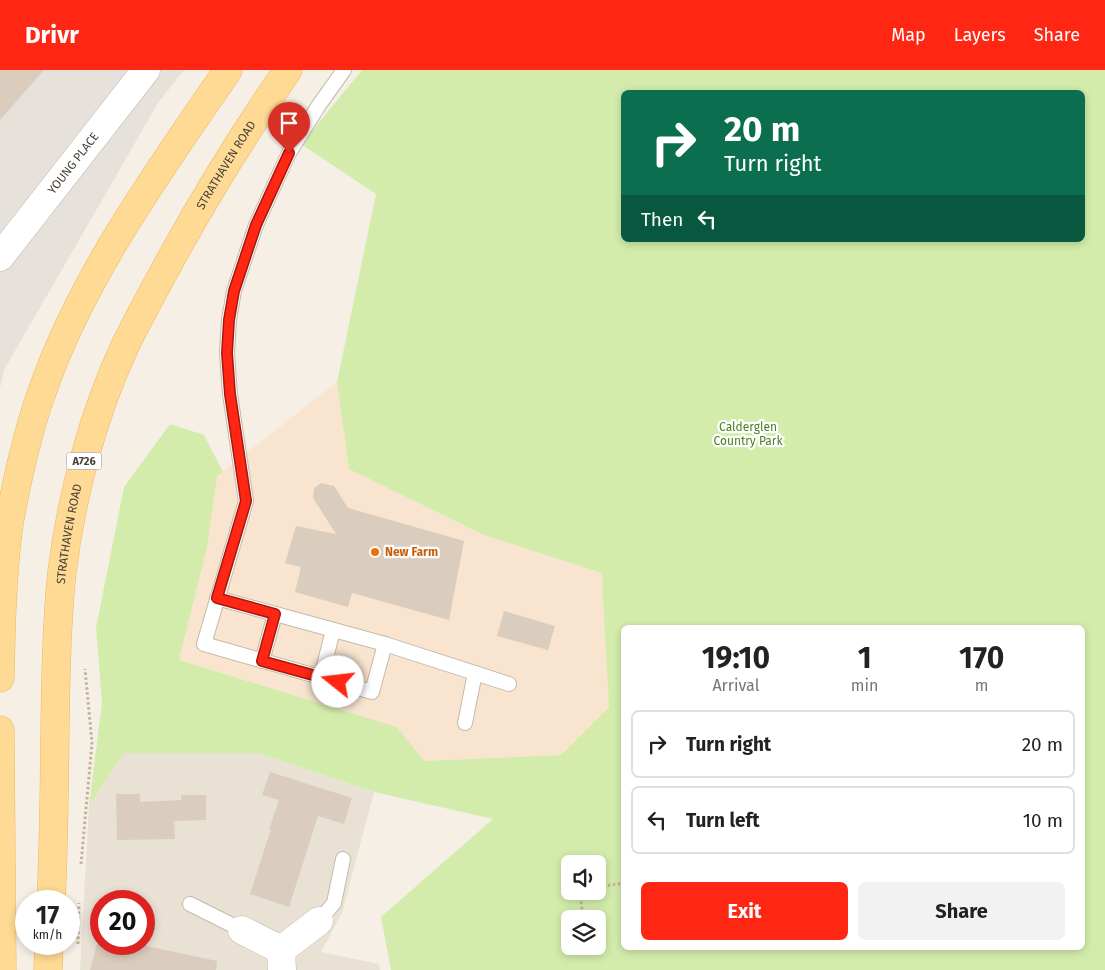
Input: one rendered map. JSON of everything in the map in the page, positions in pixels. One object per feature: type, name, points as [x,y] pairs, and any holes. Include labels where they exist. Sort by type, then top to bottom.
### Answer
[{"type":"main road","points":[[0,678],[1,621],[8,530],[28,436],[41,393],[76,313],[98,271],[160,170],[228,70]]},
{"type":"main road","name":"STRATHAVEN ROAD","points":[[51,890],[59,605],[66,545],[84,462],[110,381],[143,311],[218,178],[288,70]]},
{"type":"main road","points":[[0,730],[2,970]]},
{"type":"main road","points":[[48,970],[49,955]]},
{"type":"street","name":"YOUNG PLACE","points":[[0,258],[146,70]]},
{"type":"street","points":[[242,930],[282,960],[319,921]]},
{"type":"lane","points":[[344,70],[319,105],[289,153],[256,225],[234,291],[229,320],[227,353],[230,394],[246,501],[204,644],[372,692],[385,644]]},
{"type":"lane","points":[[217,598],[385,644],[509,684]]},
{"type":"lane","points":[[262,661],[275,614]]},
{"type":"lane","points":[[320,678],[333,630]]},
{"type":"lane","points":[[464,724],[475,673]]},
{"type":"lane","points":[[319,921],[334,903],[343,859]]},
{"type":"lane","points":[[190,904],[242,930]]},
{"type":"path","points":[[81,872],[92,743],[84,667]]},
{"type":"path","points":[[606,886],[621,883]]},
{"type":"shaded area","points":[[0,70],[184,70],[158,103],[4,370],[0,388]]},
{"type":"shaded area","points":[[337,382],[349,469],[484,535],[602,573],[609,707],[561,755],[424,761],[397,727],[179,660],[207,548],[217,476]]},
{"type":"shaded area","points":[[124,753],[258,753],[374,792],[342,913],[321,952],[379,964],[380,970],[80,970],[89,806]]},
{"type":"green space","name":"Calderglen Country Park","points":[[362,70],[1105,70],[1105,970],[391,970],[381,917],[493,819],[374,792],[258,753],[124,753],[89,806],[102,703],[96,628],[124,487],[170,424],[204,435],[223,472],[217,476],[207,548],[179,660],[397,727],[424,761],[561,755],[609,707],[602,573],[484,535],[349,469],[337,382],[376,194],[301,144]]},
{"type":"building","points":[[0,70],[44,70],[0,120]]},
{"type":"building","name":"New Farm","points":[[321,483],[334,486],[348,508],[464,541],[449,620],[352,593],[348,607],[295,592],[301,567],[285,563],[296,526],[336,534],[313,498],[314,488]]},
{"type":"building","points":[[504,611],[555,626],[548,650],[497,636]]},
{"type":"building","points":[[270,772],[352,798],[344,824],[318,816],[289,907],[250,894],[279,800],[262,795]]},
{"type":"building","points":[[116,794],[140,794],[140,802],[181,800],[181,795],[206,795],[206,820],[174,821],[175,839],[117,840]]},
{"type":"building","points":[[155,948],[217,961],[216,970],[90,970],[94,955],[155,955]]},
{"type":"place","name":"New Farm","points":[[375,552]]},
{"type":"route","points":[[289,153],[256,225],[234,291],[229,320],[227,353],[230,394],[246,501],[217,598],[275,614],[262,661],[338,682]]}]
